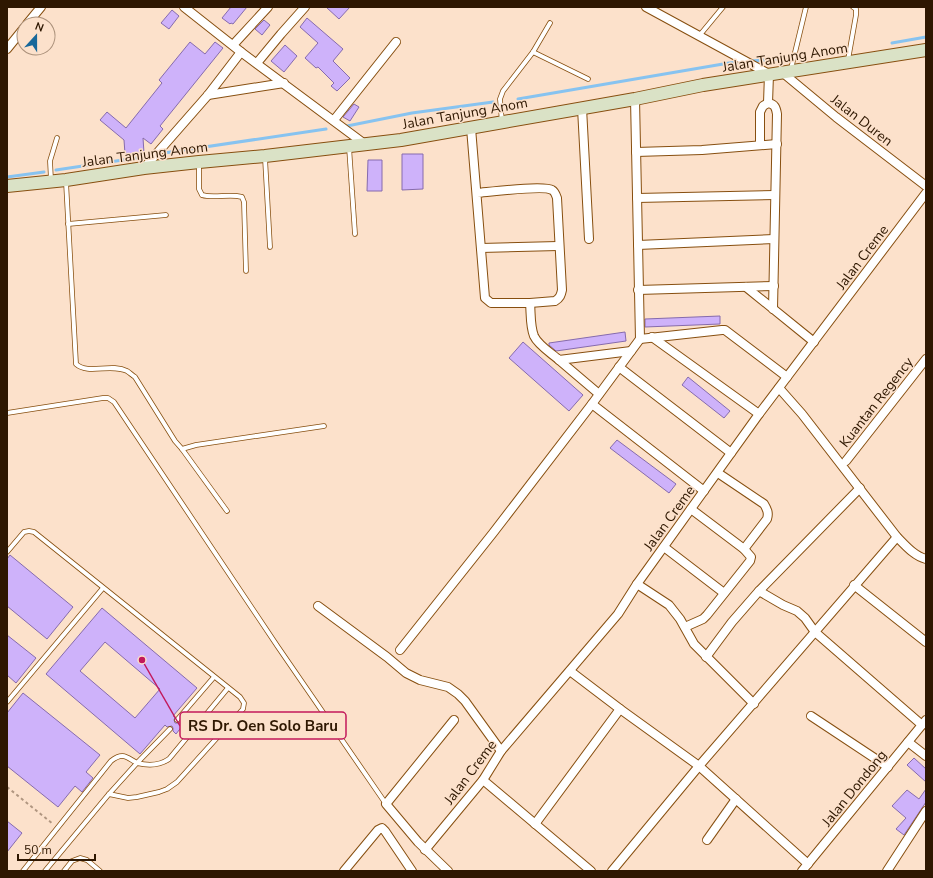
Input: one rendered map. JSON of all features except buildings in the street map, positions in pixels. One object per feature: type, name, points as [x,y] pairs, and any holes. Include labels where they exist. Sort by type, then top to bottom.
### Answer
[{"type":"main road","name":"Jalan Tanjung Anom","points":[[7,186],[51,182],[144,168],[366,145],[471,128],[769,74],[926,50]]},
{"type":"street","points":[[33,16],[40,7]]},
{"type":"street","points":[[184,7],[241,52],[366,145]]},
{"type":"street","points":[[232,45],[268,7]]},
{"type":"street","points":[[257,63],[305,7]]},
{"type":"street","points":[[646,7],[769,74],[768,103]]},
{"type":"street","points":[[8,46],[16,37]]},
{"type":"street","points":[[334,120],[396,42]]},
{"type":"street","points":[[144,168],[208,94],[241,52]]},
{"type":"street","name":"Jalan Duren","points":[[786,72],[836,117],[926,186]]},
{"type":"street","points":[[208,94],[284,83]]},
{"type":"street","points":[[400,650],[493,533],[640,339],[635,99]]},
{"type":"street","points":[[760,146],[760,112],[763,106],[768,103],[773,104],[776,108],[777,144],[773,309]]},
{"type":"street","points":[[582,108],[589,239]]},
{"type":"street","points":[[471,128],[484,294],[487,301],[491,303],[530,303],[555,301],[558,299],[562,290],[558,246],[557,198],[552,190],[546,188],[515,189],[477,193]]},
{"type":"street","points":[[636,152],[702,150],[777,144]]},
{"type":"street","name":"Jalan Creme","points":[[425,850],[483,780],[501,751],[613,620],[637,584],[759,414],[926,193]]},
{"type":"street","points":[[637,198],[775,194]]},
{"type":"street","points":[[638,245],[774,239]]},
{"type":"street","points":[[480,248],[558,246]]},
{"type":"street","points":[[638,290],[774,286]]},
{"type":"street","points":[[746,287],[814,342]]},
{"type":"street","points":[[530,303],[532,328],[534,336],[538,342],[599,394]]},
{"type":"street","points":[[640,339],[725,330],[787,378]]},
{"type":"street","points":[[652,337],[759,414]]},
{"type":"street","points":[[559,360],[631,351]]},
{"type":"street","name":"Kuantan Regency","points":[[846,461],[926,359]]},
{"type":"street","points":[[619,367],[731,453]]},
{"type":"street","points":[[779,388],[802,414],[897,537],[910,550],[926,559]]},
{"type":"street","points":[[592,404],[704,491]]},
{"type":"street","points":[[718,473],[764,504],[767,510],[767,519],[744,549]]},
{"type":"street","points":[[706,657],[732,622],[759,591],[860,488]]},
{"type":"street","points":[[685,627],[703,619],[708,615],[751,559],[750,554],[744,549],[691,509]]},
{"type":"street","points":[[612,871],[699,766],[897,537]]},
{"type":"street","points":[[664,547],[724,593]]},
{"type":"street","points":[[637,584],[669,606],[685,627],[694,644],[754,704]]},
{"type":"street","points":[[854,585],[926,642]]},
{"type":"street","points":[[759,591],[783,605],[797,611],[805,618],[815,632],[924,722]]},
{"type":"street","points":[[318,606],[387,657],[406,673],[420,680],[448,687],[458,694],[466,701],[501,751]]},
{"type":"street","points":[[570,671],[699,766],[808,864]]},
{"type":"street","points":[[534,824],[620,709]]},
{"type":"street","points":[[811,716],[888,767]]},
{"type":"street","points":[[448,871],[425,850],[386,804],[454,720]]},
{"type":"street","name":"Jalan Dondong","points":[[802,871],[924,722]]},
{"type":"street","points":[[908,742],[926,756]]},
{"type":"street","points":[[483,780],[591,871]]},
{"type":"street","points":[[707,840],[736,799]]},
{"type":"street","points":[[887,871],[926,811]]},
{"type":"street","points":[[344,871],[378,830],[382,828],[411,870]]},
{"type":"lane","points":[[699,36],[723,7]]},
{"type":"lane","points":[[786,72],[806,7]]},
{"type":"lane","points":[[848,62],[856,15],[856,10],[853,7]]},
{"type":"lane","points":[[502,122],[500,99],[503,91],[533,52],[550,24]]},
{"type":"lane","points":[[533,52],[588,79]]},
{"type":"lane","points":[[51,182],[50,161],[52,150],[57,138]]},
{"type":"lane","points":[[349,146],[355,234]]},
{"type":"lane","points":[[265,156],[270,247]]},
{"type":"lane","points":[[199,162],[199,189],[202,194],[207,196],[235,194],[242,197],[244,202],[246,271]]},
{"type":"lane","points":[[66,180],[76,364],[84,369],[112,368],[126,371],[135,377],[175,441],[182,448],[227,511]]},
{"type":"lane","points":[[68,224],[166,215]]},
{"type":"lane","points":[[7,413],[103,398],[108,398],[114,402],[386,804]]},
{"type":"lane","points":[[182,448],[324,426]]},
{"type":"lane","points":[[7,552],[24,532],[34,532],[240,697],[244,704],[243,710],[177,782],[159,792],[137,797],[128,798],[109,794]]},
{"type":"lane","points":[[7,702],[103,588]]},
{"type":"lane","points":[[178,720],[214,677]]},
{"type":"lane","points":[[24,871],[112,761],[119,756],[123,756],[146,765],[163,763],[169,759],[228,688]]},
{"type":"lane","points":[[45,871],[109,794],[170,729]]},
{"type":"lane","points":[[64,871],[72,861],[80,858],[87,860],[100,871]]},
{"type":"path","points":[[7,787],[57,828]]},
{"type":"waterway","points":[[892,43],[926,37]]},
{"type":"waterway","points":[[751,61],[780,59]]},
{"type":"waterway","points":[[518,99],[741,62]]},
{"type":"waterway","points":[[347,126],[412,113],[493,102]]},
{"type":"waterway","points":[[164,153],[326,129]]},
{"type":"waterway","points":[[56,170],[143,157]]},
{"type":"waterway","points":[[7,177],[44,172]]},
{"type":"place","name":"RS Dr. Oen Solo Baru","points":[[142,660]]}]
